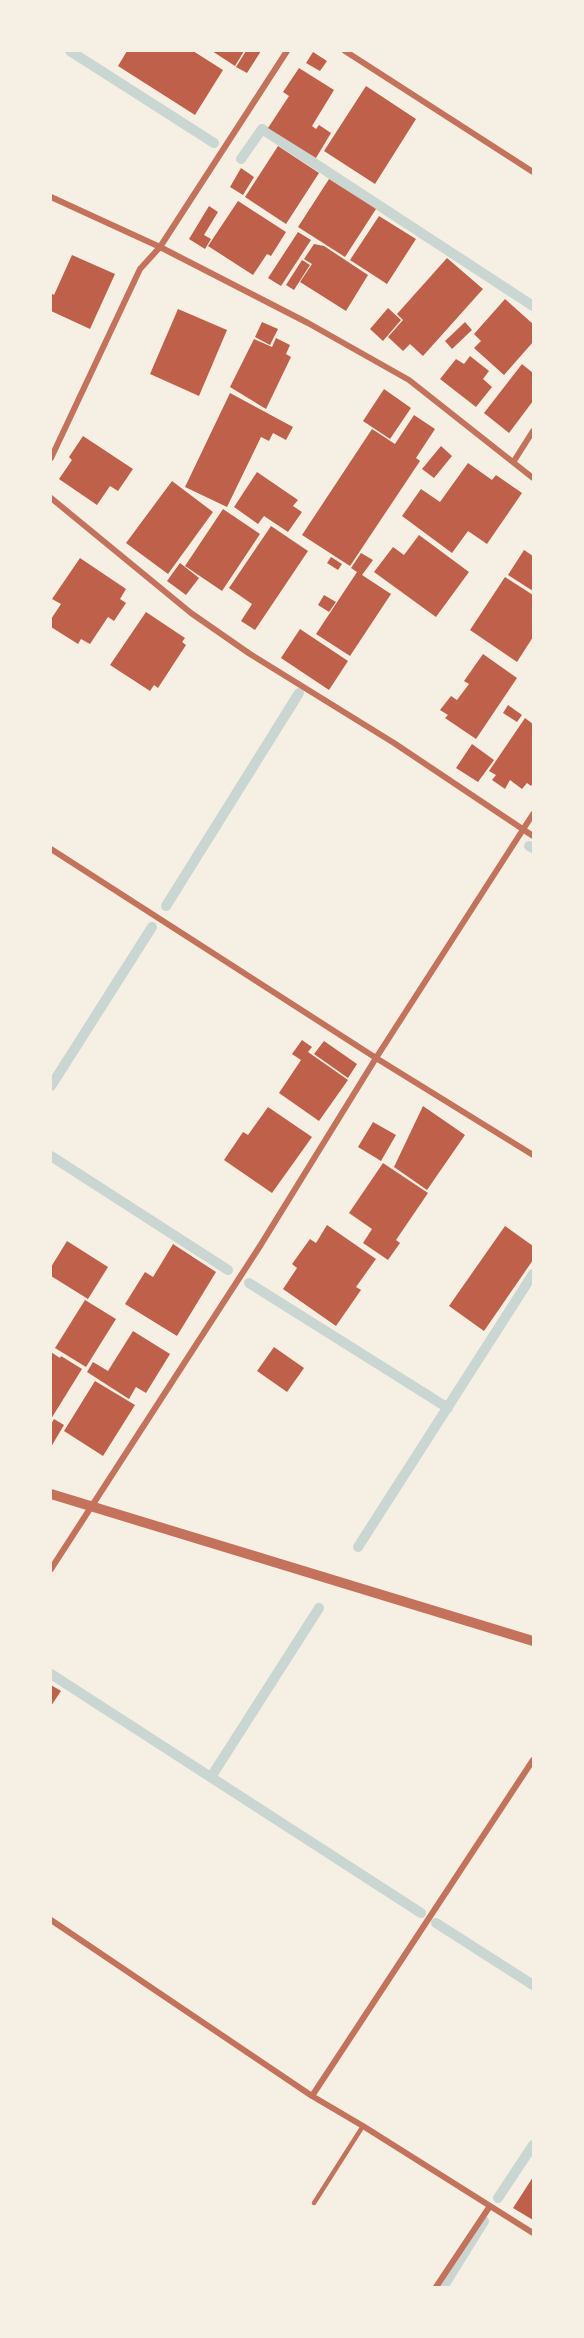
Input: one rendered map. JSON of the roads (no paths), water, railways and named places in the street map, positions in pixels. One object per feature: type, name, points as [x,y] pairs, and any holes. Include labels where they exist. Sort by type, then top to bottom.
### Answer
[{"type":"street","points":[[51,458],[140,269],[160,247],[287,51]]},
{"type":"street","points":[[345,51],[533,172]]},
{"type":"street","points":[[51,197],[160,247],[308,323],[409,380],[533,478]]},
{"type":"street","points":[[514,461],[533,431]]},
{"type":"street","points":[[51,498],[191,613],[250,654],[394,743],[533,836]]},
{"type":"street","points":[[51,1569],[260,1246],[376,1058],[533,814]]},
{"type":"street","points":[[51,849],[376,1058],[533,1155]]},
{"type":"street","points":[[51,1494],[533,1641]]},
{"type":"street","points":[[312,2097],[533,1761]]},
{"type":"street","points":[[51,1920],[312,2097],[363,2126],[533,2233]]},
{"type":"street","points":[[436,2287],[490,2206]]},
{"type":"lane","points":[[314,2203],[363,2126]]},
{"type":"waterway","points":[[70,51],[214,143]]},
{"type":"waterway","points":[[241,159],[262,129],[533,306]]},
{"type":"waterway","points":[[166,906],[299,693]]},
{"type":"waterway","points":[[529,846],[533,848]]},
{"type":"waterway","points":[[51,1086],[152,927]]},
{"type":"waterway","points":[[51,1156],[228,1270]]},
{"type":"waterway","points":[[358,1547],[533,1274]]},
{"type":"waterway","points":[[249,1283],[448,1408]]},
{"type":"waterway","points":[[211,1777],[319,1608]]},
{"type":"waterway","points":[[51,1674],[421,1913]]},
{"type":"waterway","points":[[436,1923],[533,1985]]},
{"type":"waterway","points":[[498,2198],[533,2145]]},
{"type":"waterway","points":[[443,2287],[484,2221]]}]
